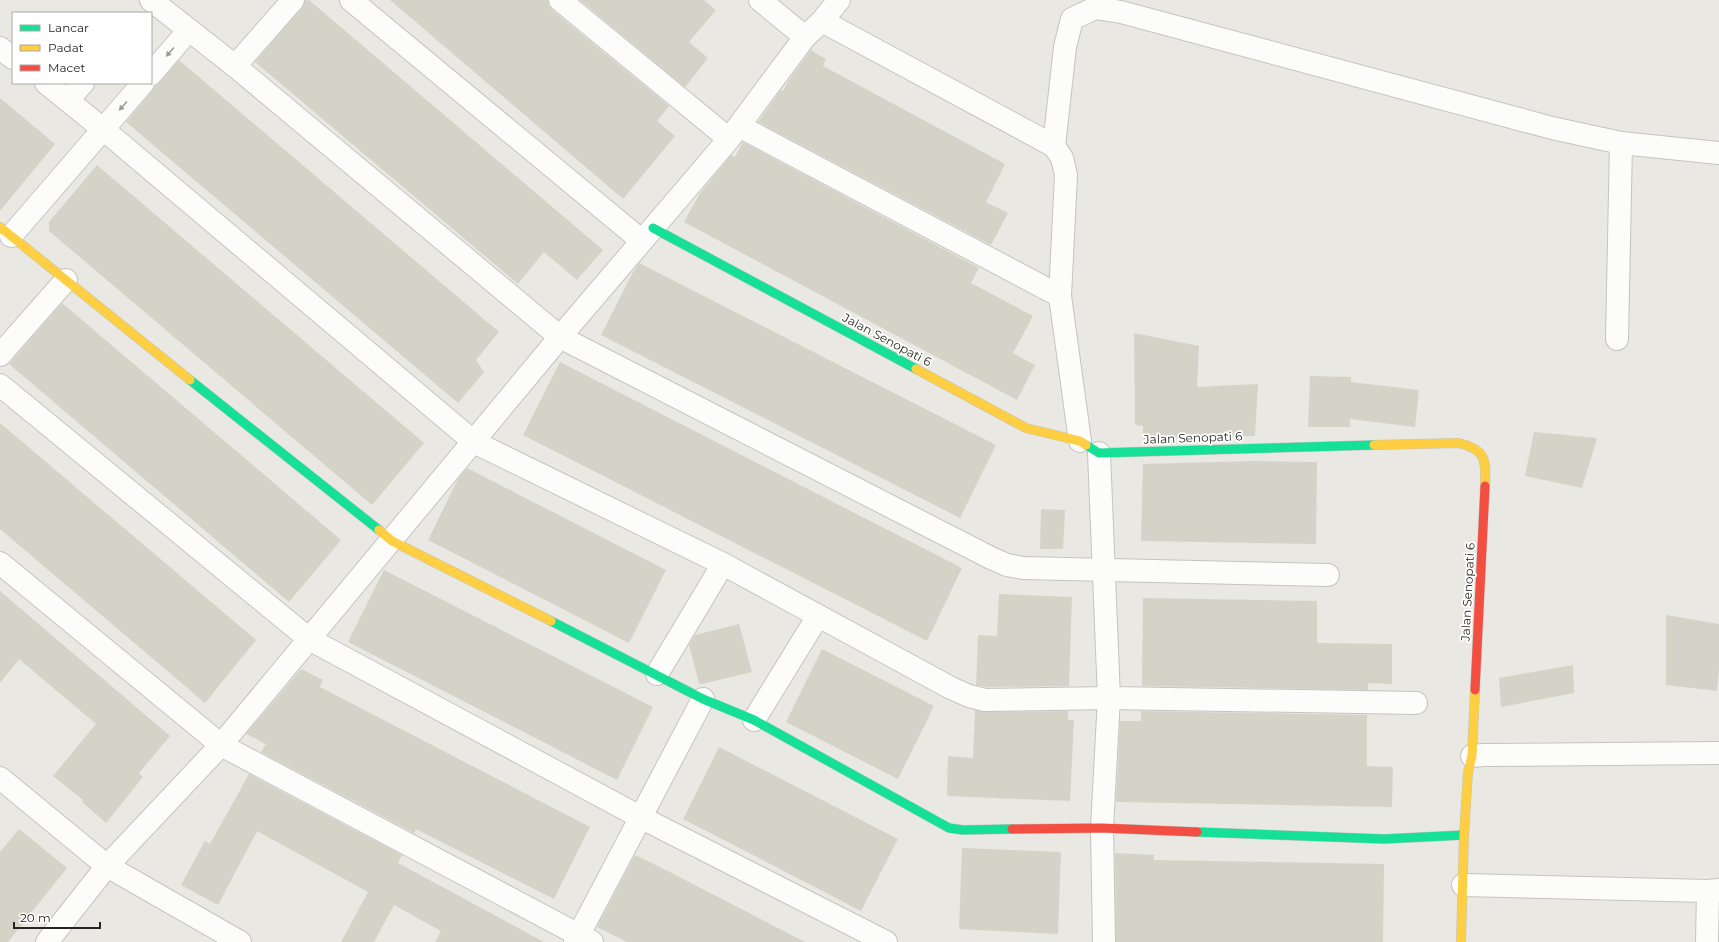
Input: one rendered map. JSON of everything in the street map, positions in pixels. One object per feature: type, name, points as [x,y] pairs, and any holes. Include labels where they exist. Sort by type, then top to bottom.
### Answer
[{"type":"street","points":[[235,66],[293,0]]},
{"type":"street","points":[[351,0],[647,234]]},
{"type":"street","points":[[560,0],[734,133],[1060,296]]},
{"type":"street","points":[[760,0],[805,37]]},
{"type":"street","points":[[47,942],[107,866],[221,744],[392,541],[560,337],[734,133],[805,37],[822,21],[839,0]]},
{"type":"street","points":[[149,5],[189,30],[235,66],[560,337],[991,558],[1007,565],[1023,568],[1328,575]]},
{"type":"street","points":[[1054,146],[1065,47],[1072,19],[1095,8],[1122,12],[1552,128],[1621,143],[1719,153]]},
{"type":"street","points":[[822,21],[1054,146],[1062,158],[1066,175],[1060,296],[1080,441]]},
{"type":"street","points":[[152,73],[189,30]]},
{"type":"street","points":[[0,48],[12,57]]},
{"type":"street","points":[[47,84],[103,129],[474,442],[723,564],[951,688],[969,696],[984,700],[1109,698],[1416,703]]},
{"type":"street","points":[[68,100],[82,84]]},
{"type":"street","points":[[142,84],[103,129],[6,232],[392,541],[703,698],[754,720],[949,828],[963,830],[1102,828],[1384,839],[1464,835]]},
{"type":"street","points":[[1617,339],[1621,143]]},
{"type":"street","name":"Jalan Senopati 6","points":[[647,234],[1026,428],[1080,441],[1099,453],[1459,443],[1478,449],[1485,459],[1486,464],[1472,756],[1468,772],[1464,835],[1461,942]]},
{"type":"street","points":[[0,355],[66,280]]},
{"type":"street","points":[[0,385],[309,639],[640,817],[886,942]]},
{"type":"street","points":[[1099,453],[1109,698],[1102,828],[1104,942]]},
{"type":"street","points":[[0,563],[221,744],[582,940],[640,817],[703,698]]},
{"type":"street","points":[[657,674],[723,564]]},
{"type":"street","points":[[754,720],[818,616]]},
{"type":"street","points":[[1472,756],[1719,753]]},
{"type":"street","points":[[0,778],[107,866],[240,942]]},
{"type":"street","points":[[1463,886],[1714,890],[1707,942]]},
{"type":"building","points":[[305,0],[309,0],[603,250],[577,280],[544,252],[518,284],[255,62],[302,8]]},
{"type":"building","points":[[390,0],[548,0],[548,5],[552,10],[669,106],[657,121],[675,136],[623,199]]},
{"type":"building","points":[[580,0],[704,0],[716,10],[689,42],[708,58],[685,87]]},
{"type":"building","points":[[811,50],[826,59],[823,66],[1005,164],[986,202],[1008,213],[991,245],[758,122],[781,90],[783,91],[789,80]]},
{"type":"building","points":[[179,60],[499,332],[476,360],[484,372],[458,403],[126,122],[155,86]]},
{"type":"building","points":[[0,98],[55,144],[0,211]]},
{"type":"building","points":[[743,142],[979,268],[971,283],[1033,316],[1013,353],[1035,365],[1017,400],[684,222],[700,193],[731,155],[735,157]]},
{"type":"building","points":[[97,165],[424,443],[372,505],[49,231],[49,222]]},
{"type":"building","points":[[639,263],[996,445],[960,518],[601,335]]},
{"type":"building","points":[[62,303],[341,540],[289,602],[9,364]]},
{"type":"building","points":[[1134,333],[1199,346],[1197,387],[1258,384],[1255,436],[1143,439],[1143,426],[1135,425]]},
{"type":"building","points":[[560,362],[962,568],[927,641],[523,435]]},
{"type":"building","points":[[1310,376],[1351,377],[1351,382],[1419,390],[1415,427],[1350,419],[1350,427],[1308,427]]},
{"type":"building","points":[[0,423],[256,640],[205,703],[0,529]]},
{"type":"building","points":[[1534,432],[1597,438],[1582,488],[1525,476]]},
{"type":"building","points":[[1253,461],[1317,462],[1316,544],[1141,541],[1143,464]]},
{"type":"building","points":[[467,468],[666,570],[629,643],[428,540],[458,479]]},
{"type":"building","points":[[1041,509],[1065,510],[1063,549],[1040,549]]},
{"type":"building","points":[[384,570],[653,707],[617,780],[348,642]]},
{"type":"building","points":[[0,591],[170,736],[139,773],[143,777],[106,823],[82,802],[83,800],[53,776],[96,724],[19,659],[0,683]]},
{"type":"building","points":[[999,594],[1072,597],[1069,686],[986,687],[976,685],[978,635],[997,636]]},
{"type":"building","points":[[1143,598],[1317,601],[1317,643],[1392,644],[1392,684],[1368,683],[1368,690],[1142,686]]},
{"type":"building","points":[[1666,615],[1719,624],[1719,669],[1717,691],[1666,685]]},
{"type":"building","points":[[739,624],[752,672],[702,684],[699,683],[689,645],[695,635]]},
{"type":"building","points":[[822,649],[934,706],[898,779],[786,722]]},
{"type":"building","points":[[1573,665],[1574,693],[1501,707],[1499,678]]},
{"type":"building","points":[[301,669],[323,680],[320,687],[590,827],[554,899],[416,829],[414,833],[261,752],[266,744],[246,734]]},
{"type":"building","points":[[975,710],[985,712],[1068,711],[1068,720],[1074,720],[1070,801],[947,796],[948,756],[973,758]]},
{"type":"building","points":[[1141,711],[1367,715],[1367,766],[1393,767],[1392,807],[1116,802],[1120,721],[1141,721]]},
{"type":"building","points":[[719,747],[898,839],[861,911],[683,819]]},
{"type":"building","points":[[249,774],[402,855],[398,863],[544,942],[435,942],[441,931],[394,905],[374,942],[341,942],[368,892],[257,831],[218,905],[181,885],[205,841],[210,844]]},
{"type":"building","points":[[19,829],[67,868],[8,942],[0,942],[0,852]]},
{"type":"building","points":[[962,848],[1061,852],[1058,934],[959,929]]},
{"type":"building","points":[[1115,853],[1154,855],[1154,860],[1384,864],[1383,942],[1116,942]]},
{"type":"building","points":[[635,855],[805,942],[627,942],[597,927]]},
{"type":"traffic: fast","points":[[653,228],[916,369]]},
{"type":"traffic: fast","points":[[190,380],[379,530]]},
{"type":"traffic: fast","points":[[1086,445],[1099,453],[1374,445]]},
{"type":"traffic: fast","points":[[551,621],[703,699],[754,720],[949,828],[963,830],[1012,829]]},
{"type":"traffic: fast","points":[[1197,832],[1384,839],[1464,835]]},
{"type":"traffic: slow","points":[[0,227],[190,380]]},
{"type":"traffic: slow","points":[[916,369],[1026,428],[1080,441],[1086,445]]},
{"type":"traffic: slow","points":[[1374,445],[1459,443],[1468,446],[1475,449],[1483,458],[1485,463],[1485,486]]},
{"type":"traffic: slow","points":[[379,530],[392,541],[551,621]]},
{"type":"traffic: slow","points":[[1461,942],[1464,835],[1468,772],[1472,756],[1475,690]]},
{"type":"traffic: jam","points":[[1475,690],[1485,486]]},
{"type":"traffic: jam","points":[[1012,829],[1102,828],[1197,832]]}]
